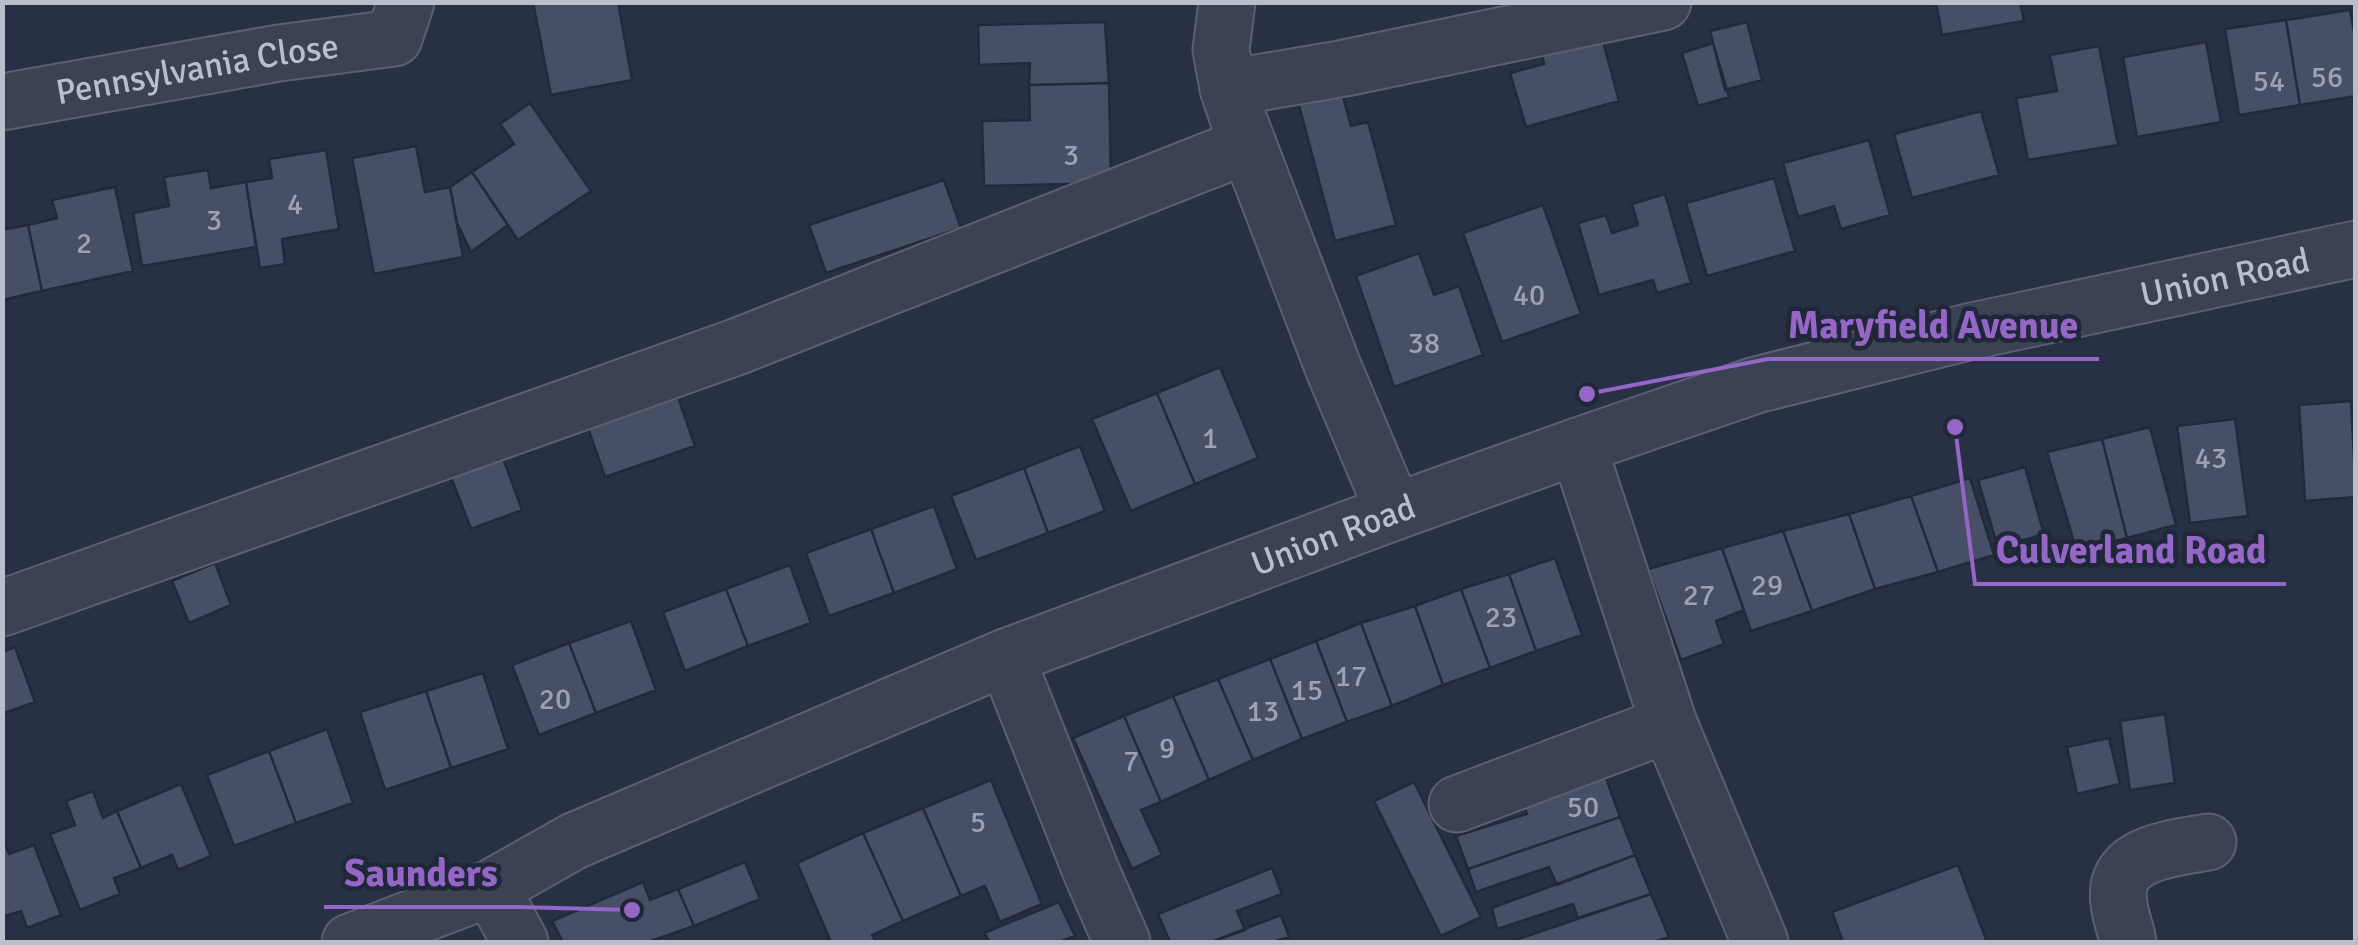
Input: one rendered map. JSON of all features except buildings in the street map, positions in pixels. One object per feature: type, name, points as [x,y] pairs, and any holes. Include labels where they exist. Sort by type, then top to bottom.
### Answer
[{"type":"street","points":[[1227,2],[1221,50],[1228,88],[1334,367],[1394,512]]},
{"type":"street","points":[[1228,88],[1345,68],[1663,2]]},
{"type":"street","name":"Pennsylvania Close","points":[[2,102],[279,53],[400,20]]},
{"type":"street","points":[[2,608],[736,347],[1248,144]]},
{"type":"street","name":"Union Road","points":[[350,942],[491,888],[574,841],[1006,657],[1578,446],[1756,385],[1968,332],[2356,249]]},
{"type":"street","points":[[1578,446],[1669,724],[1760,942]]},
{"type":"street","points":[[1006,657],[1122,942]]},
{"type":"street","points":[[1457,804],[1669,724]]},
{"type":"street","points":[[2128,942],[2118,902],[2119,881],[2135,861],[2154,852],[2208,842]]},
{"type":"street","points":[[491,888],[520,942]]},
{"type":"place","name":"Maryfield Avenue","points":[[1587,394]]},
{"type":"place","name":"Culverland Road","points":[[1955,427]]},
{"type":"place","name":"Saunders","points":[[632,910]]}]
